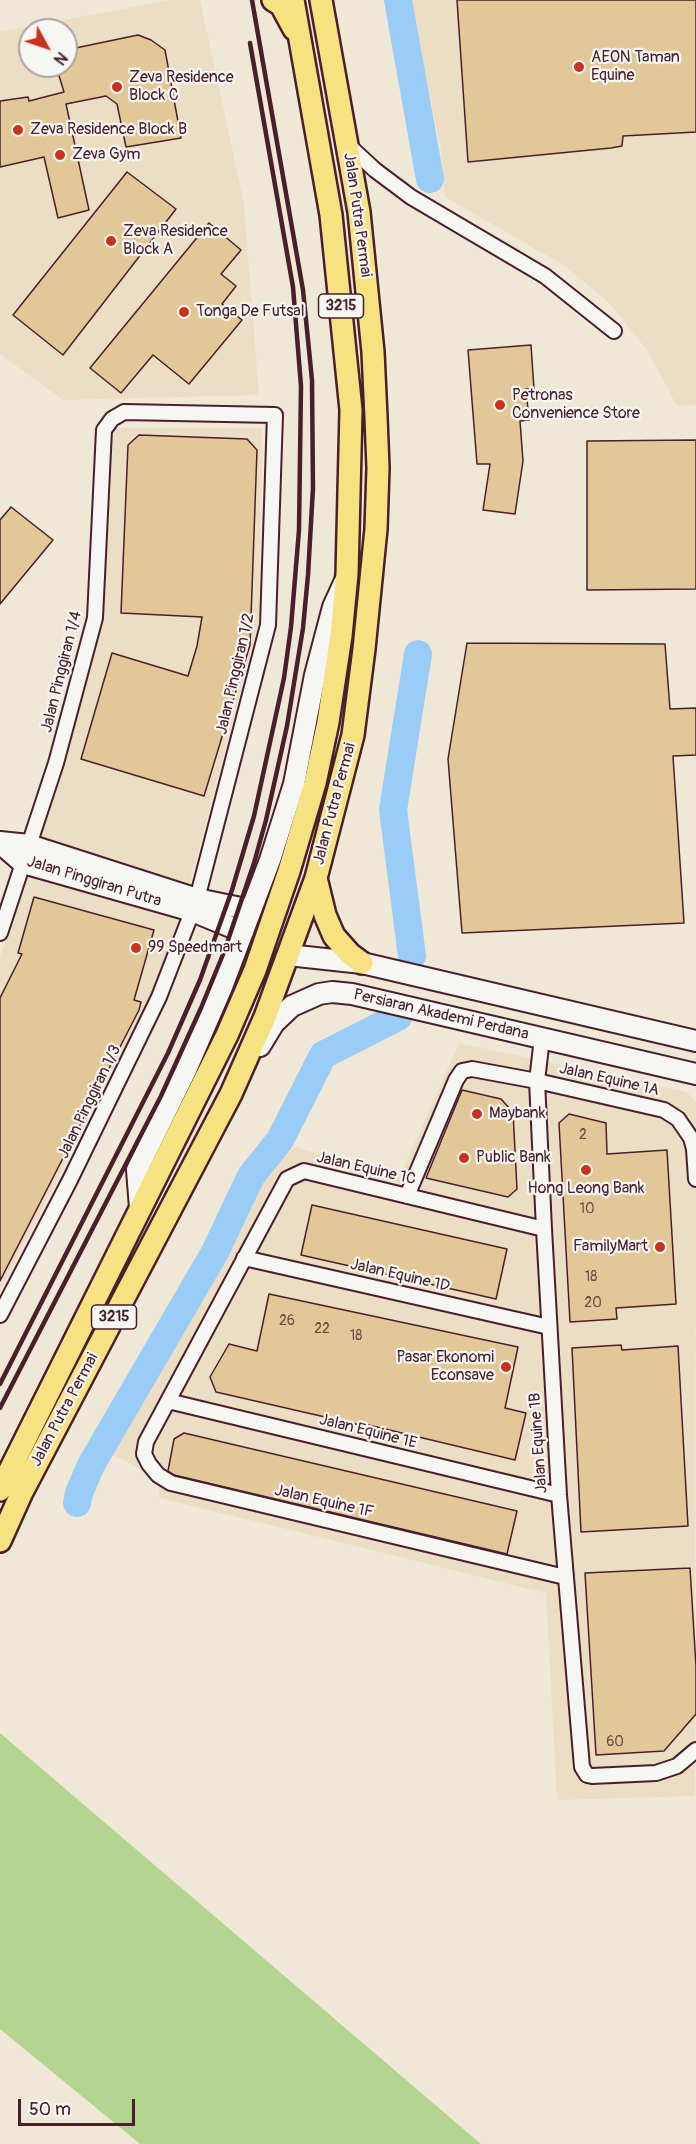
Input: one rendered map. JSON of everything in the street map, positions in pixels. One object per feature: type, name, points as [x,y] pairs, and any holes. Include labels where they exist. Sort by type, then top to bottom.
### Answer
[{"type":"main road","points":[[273,0],[281,5],[300,40]]},
{"type":"main road","name":"Jalan Putra Permai","points":[[0,1490],[227,1035],[255,970],[289,871],[315,783],[328,722],[341,636],[347,574],[351,410],[331,215],[293,0]]},
{"type":"main road","name":"Jalan Putra Permai","points":[[0,1541],[22,1492],[231,1094],[265,1017],[316,878],[353,735],[376,529],[378,468],[372,340],[358,212],[321,0]]},
{"type":"main road","points":[[334,0],[343,70],[338,97]]},
{"type":"main road","points":[[316,878],[325,915],[334,936],[350,954],[362,963]]},
{"type":"main road","points":[[255,970],[270,958],[279,954],[288,955]]},
{"type":"street","points":[[346,143],[375,170],[411,197],[545,276],[614,331]]},
{"type":"street","name":"Jalan Pinggiran 1/4","points":[[0,933],[56,763],[95,618],[104,429],[112,419],[124,412],[275,415]]},
{"type":"street","name":"Jalan Pinggiran 1/2","points":[[195,905],[268,625],[275,415]]},
{"type":"street","points":[[140,1208],[137,1170],[186,1070],[222,987],[270,860],[294,784],[315,675],[333,607],[347,574]]},
{"type":"street","name":"Jalan Pinggiran Putra","points":[[0,843],[26,854],[195,905]]},
{"type":"street","points":[[195,905],[251,910]]},
{"type":"street","points":[[195,905],[243,932]]},
{"type":"street","name":"Jalan Pinggiran 1/3","points":[[0,1315],[70,1180],[159,997],[195,905]]},
{"type":"street","name":"Persiaran Akademi Perdana","points":[[288,955],[362,963],[696,1041]]},
{"type":"street","name":"Persiaran Akademi Perdana","points":[[231,1094],[274,1023],[292,1005],[320,994],[332,992],[352,994],[696,1074]]},
{"type":"street","name":"Jalan Equine 1B","points":[[542,1038],[537,1081],[549,1327],[565,1577],[582,1767],[587,1775],[656,1773],[677,1766],[696,1750]]},
{"type":"street","points":[[407,1196],[456,1080],[462,1071],[472,1069],[537,1081]]},
{"type":"street","name":"Jalan Equine 1A","points":[[537,1081],[664,1110],[678,1119],[691,1138],[696,1179]]},
{"type":"street","name":"Jalan Equine 1C","points":[[168,1401],[287,1179],[304,1172],[544,1229]]},
{"type":"street","name":"Jalan Equine 1D","points":[[244,1258],[549,1327]]},
{"type":"street","name":"Jalan Equine 1E","points":[[168,1401],[559,1495]]},
{"type":"street","name":"Jalan Equine 1F","points":[[168,1401],[146,1442],[144,1454],[158,1475],[171,1483],[565,1577]]},
{"type":"shaded area","points":[[170,0],[200,0],[244,204],[259,395],[63,400],[0,354],[0,32],[18,29],[18,78],[78,78],[78,18],[74,18]]},
{"type":"shaded area","points":[[410,0],[696,0],[696,405],[677,406],[647,350],[609,303],[565,266],[445,197],[441,150]]},
{"type":"shaded area","points":[[114,428],[262,428],[259,621],[181,917],[148,1002],[0,1291],[0,957],[67,755],[104,611]]},
{"type":"shaded area","points":[[459,1043],[687,1092],[696,1102],[695,1796],[557,1800],[546,1593],[160,1498],[156,1477],[113,1455],[262,1177],[295,1147],[399,1178]]},
{"type":"green space","points":[[0,1733],[481,2144],[140,2144],[0,2029]]},
{"type":"building","name":"AEON Taman Equine","points":[[457,0],[696,0],[696,132],[623,136],[622,146],[611,148],[468,162]]},
{"type":"building","points":[[138,35],[151,40],[165,50],[181,138],[126,147],[117,104],[106,96],[66,104],[89,210],[58,218],[44,157],[0,167],[0,101],[28,97],[29,101],[64,92],[60,78],[78,78],[78,48]]},
{"type":"building","name":"Zeva Residence Block A","points":[[127,172],[176,209],[63,355],[13,315]]},
{"type":"building","name":"Tonga De Futsal","points":[[209,223],[241,250],[221,274],[236,286],[222,304],[242,320],[189,384],[153,355],[121,393],[90,368]]},
{"type":"building","name":"Petronas Convenience Store","points":[[531,345],[534,389],[526,389],[529,420],[520,421],[523,461],[515,514],[483,510],[490,464],[477,464],[468,350]]},
{"type":"building","points":[[139,435],[247,439],[257,450],[250,645],[204,796],[81,759],[112,653],[188,676],[197,646],[202,617],[121,613],[128,445]]},
{"type":"building","points":[[696,440],[696,589],[587,590],[587,441]]},
{"type":"building","points":[[11,507],[53,540],[0,604],[0,520]]},
{"type":"building","points":[[467,643],[665,644],[670,709],[696,708],[696,755],[673,756],[684,923],[462,933],[448,759]]},
{"type":"building","points":[[34,897],[154,930],[134,1000],[141,1002],[139,1010],[0,1281],[0,998],[22,954],[18,953]]},
{"type":"building","points":[[462,1090],[501,1099],[513,1112],[517,1189],[508,1197],[426,1178]]},
{"type":"building","points":[[569,1114],[606,1123],[607,1154],[667,1150],[676,1304],[616,1308],[617,1319],[570,1322],[559,1123]]},
{"type":"building","points":[[312,1205],[507,1249],[496,1299],[301,1255]]},
{"type":"building","points":[[269,1294],[518,1347],[505,1408],[526,1413],[515,1460],[216,1392],[210,1377],[229,1344],[257,1351]]},
{"type":"building","points":[[621,1345],[622,1350],[678,1346],[688,1526],[581,1532],[572,1348]]},
{"type":"building","points":[[184,1433],[517,1511],[507,1554],[174,1475],[168,1471],[174,1439]]},
{"type":"building","points":[[690,1568],[696,1666],[696,1714],[664,1751],[596,1755],[585,1573]]},
{"type":"waterway","points":[[398,0],[430,179]]},
{"type":"waterway","points":[[412,956],[393,810],[418,654]]},
{"type":"waterway","points":[[77,1503],[91,1465],[215,1252],[251,1176],[280,1140],[323,1055],[398,1017]]},
{"type":"railway","points":[[0,1408],[161,1096],[201,1008],[224,952],[254,863],[287,726],[303,628],[308,575],[313,488],[312,380],[303,290],[252,0]]},
{"type":"railway","points":[[0,1384],[168,1053],[200,980],[232,890],[254,816],[284,678],[291,627],[299,530],[301,386],[293,287],[250,43]]},
{"type":"place","name":"AEON Taman Equine","points":[[579,67]]},
{"type":"place","name":"Zeva Residence Block C","points":[[117,87]]},
{"type":"place","name":"Zeva Residence Block B","points":[[18,130]]},
{"type":"place","name":"Zeva Gym","points":[[60,155]]},
{"type":"place","name":"Zeva Residence Block A","points":[[111,241]]},
{"type":"place","name":"Tonga De Futsal","points":[[184,312]]},
{"type":"place","name":"Petronas Convenience Store","points":[[500,405]]},
{"type":"place","name":"99 Speedmart","points":[[136,948]]},
{"type":"place","name":"Maybank","points":[[477,1114]]},
{"type":"place","name":"Public Bank","points":[[464,1158]]},
{"type":"place","name":"Hong Leong Bank","points":[[586,1170]]},
{"type":"place","name":"FamilyMart","points":[[660,1247]]},
{"type":"place","name":"Pasar Ekonomi Econsave","points":[[506,1367]]}]
